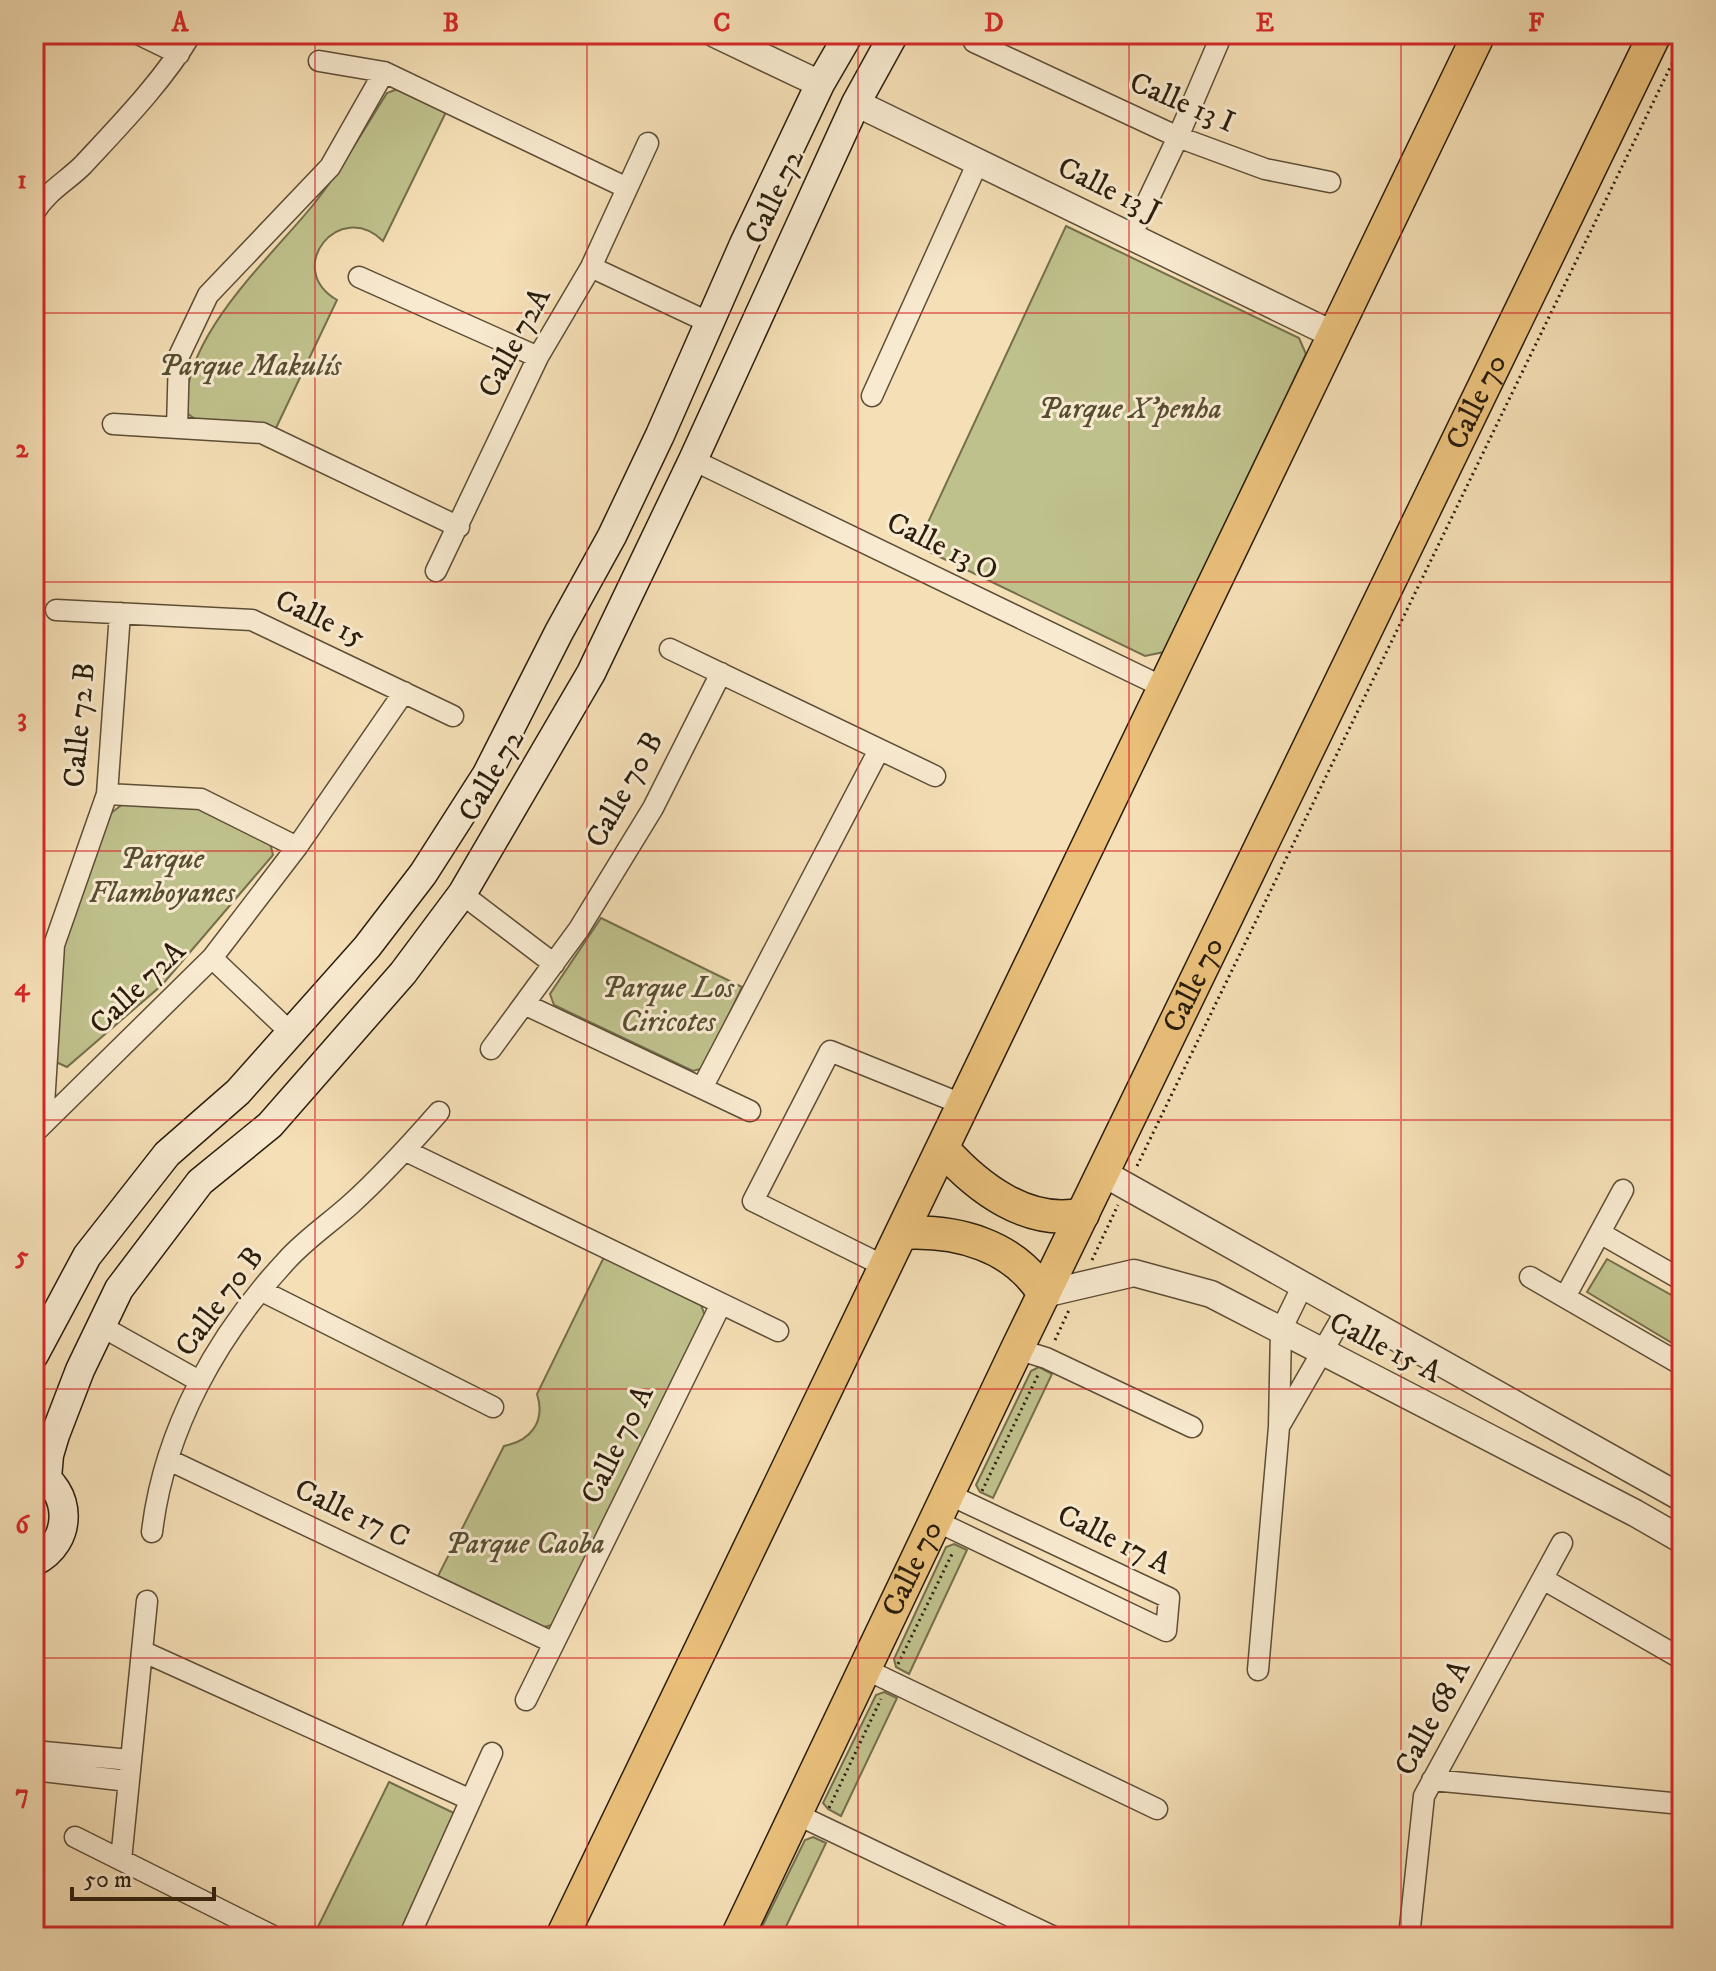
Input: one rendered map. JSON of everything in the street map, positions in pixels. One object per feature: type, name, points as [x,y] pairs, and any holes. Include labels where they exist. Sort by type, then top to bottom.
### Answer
[{"type":"main road","name":"Calle 72","points":[[34,1355],[82,1265],[167,1154],[238,1092],[367,947],[423,874],[487,774],[612,536],[744,244],[820,84],[849,34]]},
{"type":"main road","name":"Calle 72","points":[[40,1474],[99,1325],[119,1289],[200,1182],[270,1125],[403,973],[462,894],[591,673],[693,460],[856,103],[894,34]]},
{"type":"main road","points":[[562,1937],[1479,34]]},
{"type":"main road","name":"Calle 70","points":[[737,1937],[808,1820],[878,1675],[1032,1354],[1044,1294],[1083,1214],[1115,1180],[1655,34]]},
{"type":"main road","points":[[744,244],[783,262]]},
{"type":"main road","points":[[612,536],[627,551],[647,557]]},
{"type":"main road","points":[[487,774],[507,780],[516,801]]},
{"type":"main road","points":[[266,1059],[300,1091]]},
{"type":"main road","points":[[210,1116],[239,1150]]},
{"type":"main road","points":[[943,1149],[964,1173],[986,1190],[1014,1205],[1068,1218],[1083,1214]]},
{"type":"main road","points":[[902,1233],[933,1231],[964,1237],[990,1247],[1016,1262],[1035,1280],[1044,1294]]},
{"type":"main road","points":[[82,1265],[119,1289]]},
{"type":"main road","points":[[35,1563],[56,1544],[64,1522],[61,1498],[40,1474]]},
{"type":"street","points":[[138,34],[179,54]]},
{"type":"street","points":[[36,204],[81,166],[179,54],[191,34]]},
{"type":"street","points":[[715,34],[820,84]]},
{"type":"street","points":[[1131,236],[1222,34]]},
{"type":"street","name":"Calle 13 I","points":[[974,42],[1178,137],[1265,169],[1330,182]]},
{"type":"street","points":[[319,61],[384,72],[627,188]]},
{"type":"street","points":[[177,428],[179,356],[208,295],[330,167],[384,72]]},
{"type":"street","name":"Calle 13 J","points":[[856,103],[1334,335]]},
{"type":"street","name":"Calle 72A","points":[[436,571],[538,357],[591,267],[648,143]]},
{"type":"street","points":[[872,396],[978,162]]},
{"type":"street","points":[[591,267],[710,323]]},
{"type":"street","points":[[359,277],[538,357]]},
{"type":"street","points":[[113,424],[262,433],[459,527]]},
{"type":"street","name":"Calle 13 O","points":[[693,460],[1165,688]]},
{"type":"street","name":"Calle 15","points":[[56,610],[252,620],[453,716]]},
{"type":"street","name":"Calle 72 B","points":[[38,1127],[54,945],[107,794],[120,613]]},
{"type":"street","points":[[670,649],[935,776]]},
{"type":"street","name":"Calle 70 B","points":[[491,1049],[579,929],[653,808],[721,673]]},
{"type":"street","name":"Calle 72A","points":[[38,1127],[212,958],[297,847],[404,692]]},
{"type":"street","points":[[702,1088],[879,750]]},
{"type":"street","points":[[107,794],[201,799],[297,847]]},
{"type":"street","points":[[462,894],[554,964]]},
{"type":"street","points":[[212,958],[290,1032]]},
{"type":"street","points":[[524,1004],[750,1111]]},
{"type":"street","points":[[886,1267],[753,1201],[830,1051],[964,1105]]},
{"type":"street","name":"Calle 70 B","points":[[152,1532],[155,1502],[180,1424],[199,1381],[223,1339],[288,1259],[406,1151],[439,1112]]},
{"type":"street","points":[[406,1151],[778,1331]]},
{"type":"street","name":"Calle 15 A","points":[[1115,1180],[1682,1498]]},
{"type":"street","points":[[1565,1297],[1623,1190]]},
{"type":"street","points":[[1600,1233],[1682,1280]]},
{"type":"street","name":"Calle 15 A","points":[[1044,1294],[1134,1273],[1211,1294],[1682,1540]]},
{"type":"street","points":[[1530,1277],[1682,1365]]},
{"type":"street","points":[[1258,1670],[1279,1427],[1281,1330],[1303,1285]]},
{"type":"street","points":[[262,1291],[493,1407]]},
{"type":"street","name":"Calle 70 A","points":[[526,1700],[721,1304]]},
{"type":"street","points":[[1279,1427],[1347,1309]]},
{"type":"street","points":[[99,1325],[199,1381]]},
{"type":"street","points":[[1032,1354],[1192,1427]]},
{"type":"street","name":"Calle 17 C","points":[[169,1460],[554,1643]]},
{"type":"street","name":"Calle 17 A","points":[[955,1514],[1169,1598],[1166,1631],[955,1514]]},
{"type":"street","name":"Calle 68 A","points":[[1409,1937],[1424,1796],[1562,1543]]},
{"type":"street","points":[[1543,1579],[1682,1659]]},
{"type":"street","points":[[121,1860],[147,1601]]},
{"type":"street","points":[[142,1651],[471,1800]]},
{"type":"street","points":[[878,1675],[1157,1809]]},
{"type":"street","points":[[34,1751],[129,1771]]},
{"type":"street","points":[[409,1937],[492,1753]]},
{"type":"street","points":[[34,1770],[129,1771]]},
{"type":"street","points":[[1432,1780],[1682,1804]]},
{"type":"street","points":[[808,1820],[1054,1937]]},
{"type":"street","points":[[75,1837],[275,1937]]},
{"type":"path","points":[[808,1820],[1032,1354],[1080,1285],[1115,1180],[1682,43]]},
{"type":"green space","name":"Parque Makulís","points":[[400,88],[447,110],[383,241],[366,230],[350,228],[335,233],[323,243],[316,256],[315,272],[322,287],[337,300],[276,428],[251,422],[195,419],[188,414],[188,387],[196,358],[211,330],[252,274],[323,192],[387,93]]},
{"type":"green space","name":"Parque X'penha","points":[[1066,226],[1299,338],[1306,354],[1164,652],[1145,656],[917,546]]},
{"type":"green space","name":"Parque Flamboyanes","points":[[123,804],[201,809],[270,843],[273,855],[162,985],[67,1067],[56,1062],[63,944],[111,813]]},
{"type":"green space","name":"Parque Los Ciricotes","points":[[601,918],[742,987],[704,1068],[693,1071],[554,1005],[550,994]]},
{"type":"green space","name":"Parque Caoba","points":[[604,1257],[701,1305],[705,1316],[556,1624],[544,1627],[438,1576],[504,1446],[521,1440],[534,1429],[539,1413],[537,1394]]},
{"type":"green space","points":[[1607,1259],[1682,1301],[1682,1349],[1587,1292]]},
{"type":"green space","points":[[1039,1367],[1052,1374],[993,1498],[980,1492],[976,1485],[1031,1371]]},
{"type":"green space","points":[[954,1544],[967,1550],[909,1674],[896,1667],[894,1659],[946,1547]]},
{"type":"green space","points":[[884,1692],[897,1698],[841,1816],[823,1803],[876,1695]]},
{"type":"green space","points":[[389,1782],[454,1813],[405,1937],[313,1937]]},
{"type":"green space","points":[[813,1837],[826,1843],[781,1937],[757,1937],[805,1840]]}]
